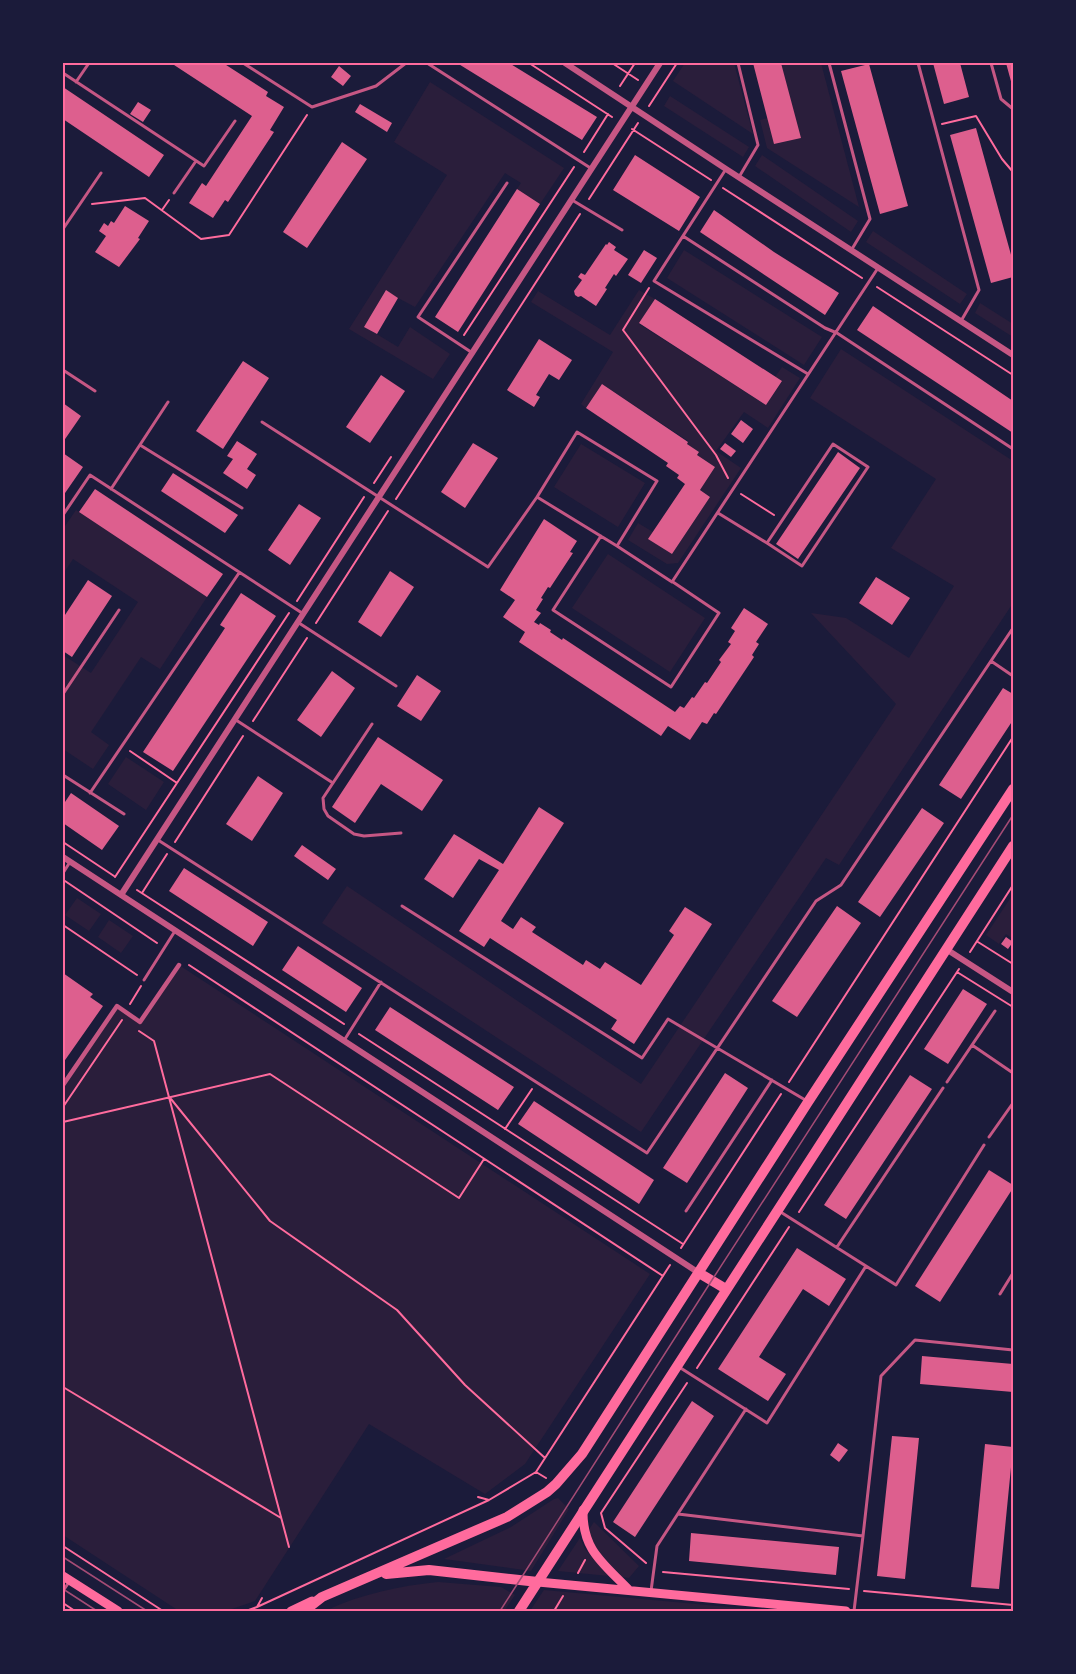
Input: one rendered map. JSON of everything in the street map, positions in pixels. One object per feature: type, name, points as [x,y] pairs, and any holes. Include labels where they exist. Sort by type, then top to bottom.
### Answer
[{"type":"highway","points":[[304,1611],[322,1597],[507,1517],[547,1492],[582,1454],[1013,789]]},
{"type":"highway","points":[[519,1611],[1013,846]]},
{"type":"highway","points":[[699,1273],[726,1289]]},
{"type":"highway","points":[[375,1575],[429,1570],[538,1582]]},
{"type":"main road","points":[[583,1510],[582,1525],[591,1550],[629,1590]]},
{"type":"main road","points":[[67,1578],[118,1611]]},
{"type":"main road","points":[[538,1582],[846,1611]]},
{"type":"main road","points":[[291,1611],[322,1597]]},
{"type":"street","points":[[566,63],[1013,355]]},
{"type":"street","points":[[120,895],[660,63]]},
{"type":"street","points":[[63,857],[699,1273]]},
{"type":"street","points":[[946,949],[1012,988]]},
{"type":"street","points":[[63,1086],[117,1006],[140,1022],[180,963]]},
{"type":"lane","points":[[76,82],[89,63]]},
{"type":"lane","points":[[243,63],[312,107],[376,86],[406,63]]},
{"type":"lane","points":[[429,63],[592,169]]},
{"type":"lane","points":[[738,63],[758,145],[739,177]]},
{"type":"lane","points":[[829,63],[870,219],[852,250]]},
{"type":"lane","points":[[918,63],[980,290],[961,321]]},
{"type":"lane","points":[[991,63],[1001,99],[1013,109]]},
{"type":"lane","points":[[63,72],[204,166],[235,121]]},
{"type":"lane","points":[[174,193],[196,161]]},
{"type":"lane","points":[[726,169],[654,281],[808,374]]},
{"type":"lane","points":[[63,229],[101,173]]},
{"type":"lane","points":[[472,353],[418,317],[507,183]]},
{"type":"lane","points":[[572,200],[622,230]]},
{"type":"lane","points":[[683,236],[1013,448]]},
{"type":"lane","points":[[672,582],[837,333],[878,267]]},
{"type":"lane","points":[[63,369],[95,391]]},
{"type":"lane","points":[[111,489],[168,402]]},
{"type":"lane","points":[[262,423],[488,567],[537,497],[577,432],[657,482],[617,546]]},
{"type":"lane","points":[[718,513],[802,566],[868,467],[833,444],[767,543]]},
{"type":"lane","points":[[140,445],[242,508]]},
{"type":"lane","points":[[63,515],[90,475],[303,613]]},
{"type":"lane","points":[[537,497],[601,536],[617,546],[719,613],[671,687],[553,610],[601,536]]},
{"type":"lane","points":[[90,793],[239,573]]},
{"type":"lane","points":[[63,694],[119,610]]},
{"type":"lane","points":[[298,622],[396,686]]},
{"type":"lane","points":[[157,839],[647,1153],[816,902],[842,885],[1013,628]]},
{"type":"lane","points":[[991,661],[1013,676]]},
{"type":"lane","points":[[235,719],[333,783]]},
{"type":"lane","points":[[372,724],[323,798],[324,809],[328,816],[354,834],[364,836],[401,833]]},
{"type":"lane","points":[[63,775],[124,814]]},
{"type":"lane","points":[[63,873],[70,862]]},
{"type":"lane","points":[[402,906],[642,1058],[668,1019],[808,1102]]},
{"type":"lane","points":[[144,980],[175,931]]},
{"type":"lane","points":[[344,1040],[381,982]]},
{"type":"lane","points":[[947,1082],[995,1011]]},
{"type":"lane","points":[[972,1045],[1013,1072]]},
{"type":"lane","points":[[686,1211],[772,1080]]},
{"type":"lane","points":[[837,1247],[943,1088]]},
{"type":"lane","points":[[989,1137],[1013,1103]]},
{"type":"lane","points":[[777,1210],[896,1285],[984,1145]]},
{"type":"lane","points":[[676,1366],[767,1423],[866,1266]]},
{"type":"lane","points":[[1000,1293],[1013,1273]]},
{"type":"lane","points":[[854,1611],[881,1376],[915,1340],[1013,1350]]},
{"type":"lane","points":[[651,1593],[657,1546],[746,1409]]},
{"type":"lane","points":[[678,1514],[862,1536]]},
{"type":"lane","points":[[1013,1571],[1013,1578]]},
{"type":"lane","points":[[63,1591],[67,1578]]},
{"type":"path","points":[[529,63],[1013,375]]},
{"type":"path","points":[[612,63],[628,74]]},
{"type":"path","points":[[142,893],[677,63]]},
{"type":"path","points":[[79,206],[145,198],[201,238],[229,235],[312,107]]},
{"type":"path","points":[[464,346],[464,334],[608,114]]},
{"type":"path","points":[[935,126],[976,116],[1002,159],[1013,172]]},
{"type":"path","points":[[162,210],[174,193]]},
{"type":"path","points":[[654,281],[623,330],[716,455],[734,489],[782,520]]},
{"type":"path","points":[[246,1611],[489,1500],[536,1472],[1013,737]]},
{"type":"path","points":[[121,746],[177,783]]},
{"type":"path","points":[[63,842],[683,1244]]},
{"type":"path","points":[[63,880],[164,948]]},
{"type":"path","points":[[1013,885],[602,1513],[605,1528],[654,1571],[1013,1605]]},
{"type":"path","points":[[63,925],[144,980],[126,1012],[63,1107]]},
{"type":"path","points":[[977,941],[1013,964]]},
{"type":"path","points":[[180,963],[485,1158],[663,1276]]},
{"type":"path","points":[[957,972],[1013,1007]]},
{"type":"path","points":[[138,1031],[154,1041],[289,1548]]},
{"type":"path","points":[[63,1122],[270,1074],[459,1198],[485,1158]]},
{"type":"path","points":[[505,1129],[536,1082]]},
{"type":"path","points":[[169,1097],[270,1221],[397,1310],[465,1385],[544,1458]]},
{"type":"path","points":[[63,1387],[281,1518]]},
{"type":"path","points":[[536,1472],[548,1479]]},
{"type":"path","points":[[478,1497],[489,1500]]},
{"type":"path","points":[[602,1533],[605,1528]]},
{"type":"path","points":[[63,1546],[163,1611]]},
{"type":"path","points":[[347,1558],[350,1564]]},
{"type":"path","points":[[578,1573],[587,1558]]},
{"type":"path","points":[[554,1611],[563,1596]]},
{"type":"path","points":[[257,1607],[262,1598]]},
{"type":"path","points":[[63,1603],[75,1611]]},
{"type":"shaded area","points":[[685,63],[734,63],[753,134],[673,81]]},
{"type":"shaded area","points":[[781,63],[821,63],[859,207],[767,148],[760,120],[768,118],[775,144],[800,138]]},
{"type":"shaded area","points":[[430,82],[564,168],[540,204],[517,189],[521,183],[505,173],[415,307],[385,291],[365,327],[398,347],[410,327],[450,354],[433,379],[349,329],[447,175],[394,142]]},
{"type":"shaded area","points":[[670,96],[749,147],[743,157],[664,106]]},
{"type":"shaded area","points":[[762,155],[858,221],[851,232],[755,166]]},
{"type":"shaded area","points":[[873,231],[967,294],[960,304],[866,242]]},
{"type":"shaded area","points":[[684,250],[822,337],[804,365],[667,278]]},
{"type":"shaded area","points":[[639,290],[655,299],[639,324],[766,405],[782,382],[775,377],[782,367],[800,378],[768,428],[744,412],[716,451],[741,468],[678,563],[667,564],[628,540],[638,523],[653,532],[649,539],[672,554],[710,497],[700,490],[715,467],[697,455],[699,452],[687,444],[688,441],[602,384],[586,408],[581,404],[613,352],[531,302],[538,291],[610,335]]},
{"type":"shaded area","points":[[980,303],[1013,324],[1013,337],[975,313]]},
{"type":"shaded area","points":[[841,349],[1013,461],[1013,603],[839,865],[826,858],[641,1132],[322,923],[347,886],[641,1084],[896,704],[811,613],[846,618],[909,658],[954,586],[891,548],[936,479],[810,398]]},
{"type":"shaded area","points":[[581,444],[645,483],[618,527],[554,487]]},
{"type":"shaded area","points":[[76,510],[207,597],[160,669],[141,657],[91,732],[109,745],[93,769],[63,749],[63,655],[91,673],[138,602],[73,559],[63,574],[63,529]]},
{"type":"shaded area","points":[[608,554],[705,618],[670,672],[572,608]]},
{"type":"shaded area","points":[[126,757],[164,782],[146,810],[108,784]]},
{"type":"shaded area","points":[[1013,894],[1013,939],[1006,934],[999,944],[986,935]]},
{"type":"shaded area","points":[[77,898],[101,914],[89,931],[65,915]]},
{"type":"shaded area","points":[[109,920],[133,936],[121,953],[98,937]]},
{"type":"shaded area","points":[[179,965],[650,1274],[525,1464],[485,1494],[369,1424],[255,1601],[226,1611],[179,1611],[63,1535],[63,1085],[117,1006],[140,1021]]},
{"type":"shaded area","points":[[558,1498],[569,1509],[531,1571],[444,1559],[511,1527]]},
{"type":"shaded area","points":[[594,1522],[639,1566],[629,1578],[622,1577],[598,1552],[588,1531]]},
{"type":"shaded area","points":[[580,1538],[585,1549],[609,1576],[558,1571]]},
{"type":"shaded area","points":[[438,1582],[501,1587],[515,1595],[504,1611],[325,1611],[380,1592]]},
{"type":"shaded area","points":[[544,1590],[771,1611],[530,1611]]},
{"type":"building","points":[[171,63],[223,63],[268,92],[266,96],[284,107],[270,130],[274,132],[228,202],[225,200],[213,218],[189,203],[202,183],[206,186],[252,116]]},
{"type":"building","points":[[457,63],[509,63],[597,117],[582,140]]},
{"type":"building","points":[[753,63],[781,63],[801,138],[774,144]]},
{"type":"building","points":[[933,63],[960,63],[969,97],[944,104]]},
{"type":"building","points":[[1006,63],[1013,63],[1013,85],[1012,85]]},
{"type":"building","points":[[869,64],[908,206],[880,214],[841,71]]},
{"type":"building","points":[[339,66],[351,76],[343,86],[331,77]]},
{"type":"building","points":[[63,87],[164,155],[149,177],[63,119]]},
{"type":"building","points":[[138,102],[151,110],[143,122],[130,114]]},
{"type":"building","points":[[360,104],[392,123],[387,132],[355,112]]},
{"type":"building","points":[[976,128],[1013,262],[1013,277],[991,283],[950,135]]},
{"type":"building","points":[[342,142],[367,159],[307,248],[283,232]]},
{"type":"building","points":[[635,155],[700,197],[679,231],[613,190]]},
{"type":"building","points":[[517,189],[540,204],[458,332],[435,317]]},
{"type":"building","points":[[125,206],[149,221],[138,238],[140,239],[119,267],[95,252],[106,236],[99,231],[104,223],[108,226],[111,221],[114,223]]},
{"type":"building","points":[[714,210],[839,293],[825,315],[700,232]]},
{"type":"building","points":[[609,242],[616,247],[614,250],[628,259],[616,276],[614,274],[596,306],[581,296],[575,295],[574,291],[582,280],[578,277],[581,273],[585,275]]},
{"type":"building","points":[[644,250],[657,258],[641,283],[628,275]]},
{"type":"building","points":[[386,290],[398,298],[377,334],[364,327]]},
{"type":"building","points":[[655,299],[782,381],[766,405],[639,323]]},
{"type":"building","points":[[873,306],[1013,401],[1013,433],[857,330]]},
{"type":"building","points":[[539,339],[572,360],[559,380],[549,374],[536,395],[540,397],[534,407],[507,390]]},
{"type":"building","points":[[243,361],[269,378],[223,449],[196,431]]},
{"type":"building","points":[[381,375],[405,391],[370,443],[346,427]]},
{"type":"building","points":[[602,384],[688,442],[687,444],[699,452],[697,455],[715,467],[700,490],[710,497],[672,554],[648,539],[685,484],[677,478],[679,475],[666,466],[668,463],[586,408]]},
{"type":"building","points":[[63,403],[81,416],[63,442]]},
{"type":"building","points":[[741,420],[753,429],[743,443],[731,434]]},
{"type":"building","points":[[237,441],[257,454],[247,469],[256,475],[247,489],[223,473],[233,459],[227,456]]},
{"type":"building","points":[[473,443],[498,458],[465,508],[441,492]]},
{"type":"building","points":[[725,443],[736,451],[731,457],[720,449]]},
{"type":"building","points":[[838,452],[860,468],[798,559],[776,544]]},
{"type":"building","points":[[63,453],[83,467],[63,496]]},
{"type":"building","points":[[173,473],[238,515],[225,533],[161,491]]},
{"type":"building","points":[[95,489],[223,574],[207,597],[79,512]]},
{"type":"building","points":[[299,504],[321,518],[290,565],[268,550]]},
{"type":"building","points":[[544,519],[577,541],[570,552],[573,553],[541,598],[543,599],[536,610],[541,613],[534,622],[551,630],[550,632],[562,640],[563,638],[675,712],[680,706],[684,708],[692,697],[694,698],[721,662],[719,660],[731,644],[728,642],[735,631],[731,628],[744,608],[768,624],[756,642],[759,644],[752,655],[754,657],[716,714],[714,713],[707,724],[702,722],[690,740],[668,726],[661,736],[519,642],[525,632],[503,617],[515,600],[500,590]]},
{"type":"building","points":[[390,571],[414,587],[381,637],[358,622]]},
{"type":"building","points":[[876,577],[910,598],[892,625],[859,603]]},
{"type":"building","points":[[88,580],[112,596],[72,657],[63,651],[63,618]]},
{"type":"building","points":[[241,593],[276,616],[173,771],[143,752],[225,628],[220,625]]},
{"type":"building","points":[[332,671],[355,688],[321,737],[297,720]]},
{"type":"building","points":[[417,675],[441,691],[421,721],[397,706]]},
{"type":"building","points":[[1003,688],[1013,694],[1013,720],[961,799],[939,785]]},
{"type":"building","points":[[378,737],[443,780],[422,811],[381,784],[355,823],[332,807]]},
{"type":"building","points":[[258,776],[283,793],[252,841],[226,824]]},
{"type":"building","points":[[71,793],[119,826],[102,850],[63,823],[63,805]]},
{"type":"building","points":[[539,807],[564,823],[501,921],[513,929],[521,917],[536,927],[532,932],[583,965],[586,960],[600,969],[605,962],[641,985],[674,935],[669,931],[685,907],[712,924],[634,1044],[611,1029],[617,1020],[490,938],[484,947],[459,931],[499,870],[479,859],[453,898],[424,879],[454,834],[503,864]]},
{"type":"building","points":[[922,808],[944,823],[880,917],[858,902]]},
{"type":"building","points":[[302,845],[336,869],[328,880],[294,856]]},
{"type":"building","points":[[184,868],[268,922],[253,946],[169,891]]},
{"type":"building","points":[[837,906],[861,923],[797,1017],[772,1001]]},
{"type":"building","points":[[1006,937],[1013,942],[1008,949],[1001,944]]},
{"type":"building","points":[[298,946],[362,988],[346,1012],[282,970]]},
{"type":"building","points":[[63,973],[93,994],[90,997],[103,1006],[63,1063]]},
{"type":"building","points":[[963,989],[987,1004],[948,1064],[924,1049]]},
{"type":"building","points":[[390,1007],[514,1087],[498,1110],[375,1030]]},
{"type":"building","points":[[725,1073],[748,1088],[687,1183],[663,1168]]},
{"type":"building","points":[[910,1075],[932,1089],[846,1219],[824,1205]]},
{"type":"building","points":[[534,1101],[654,1180],[639,1204],[518,1124]]},
{"type":"building","points":[[989,1170],[1013,1185],[1013,1188],[940,1302],[915,1286]]},
{"type":"building","points":[[797,1248],[846,1279],[829,1306],[803,1289],[759,1357],[786,1374],[768,1401],[718,1369]]},
{"type":"building","points":[[922,1356],[1013,1364],[1013,1392],[920,1384]]},
{"type":"building","points":[[692,1401],[714,1416],[635,1537],[613,1522]]},
{"type":"building","points":[[892,1436],[919,1438],[905,1579],[877,1576]]},
{"type":"building","points":[[838,1443],[848,1450],[839,1462],[830,1455]]},
{"type":"building","points":[[985,1444],[1013,1447],[999,1589],[971,1587]]},
{"type":"building","points":[[691,1533],[839,1547],[836,1575],[689,1561]]},
{"type":"tram line","points":[[500,1611],[1013,815]]},
{"type":"tram line","points":[[63,1557],[147,1611]]},
{"type":"tram line","points":[[63,1589],[97,1611]]}]
